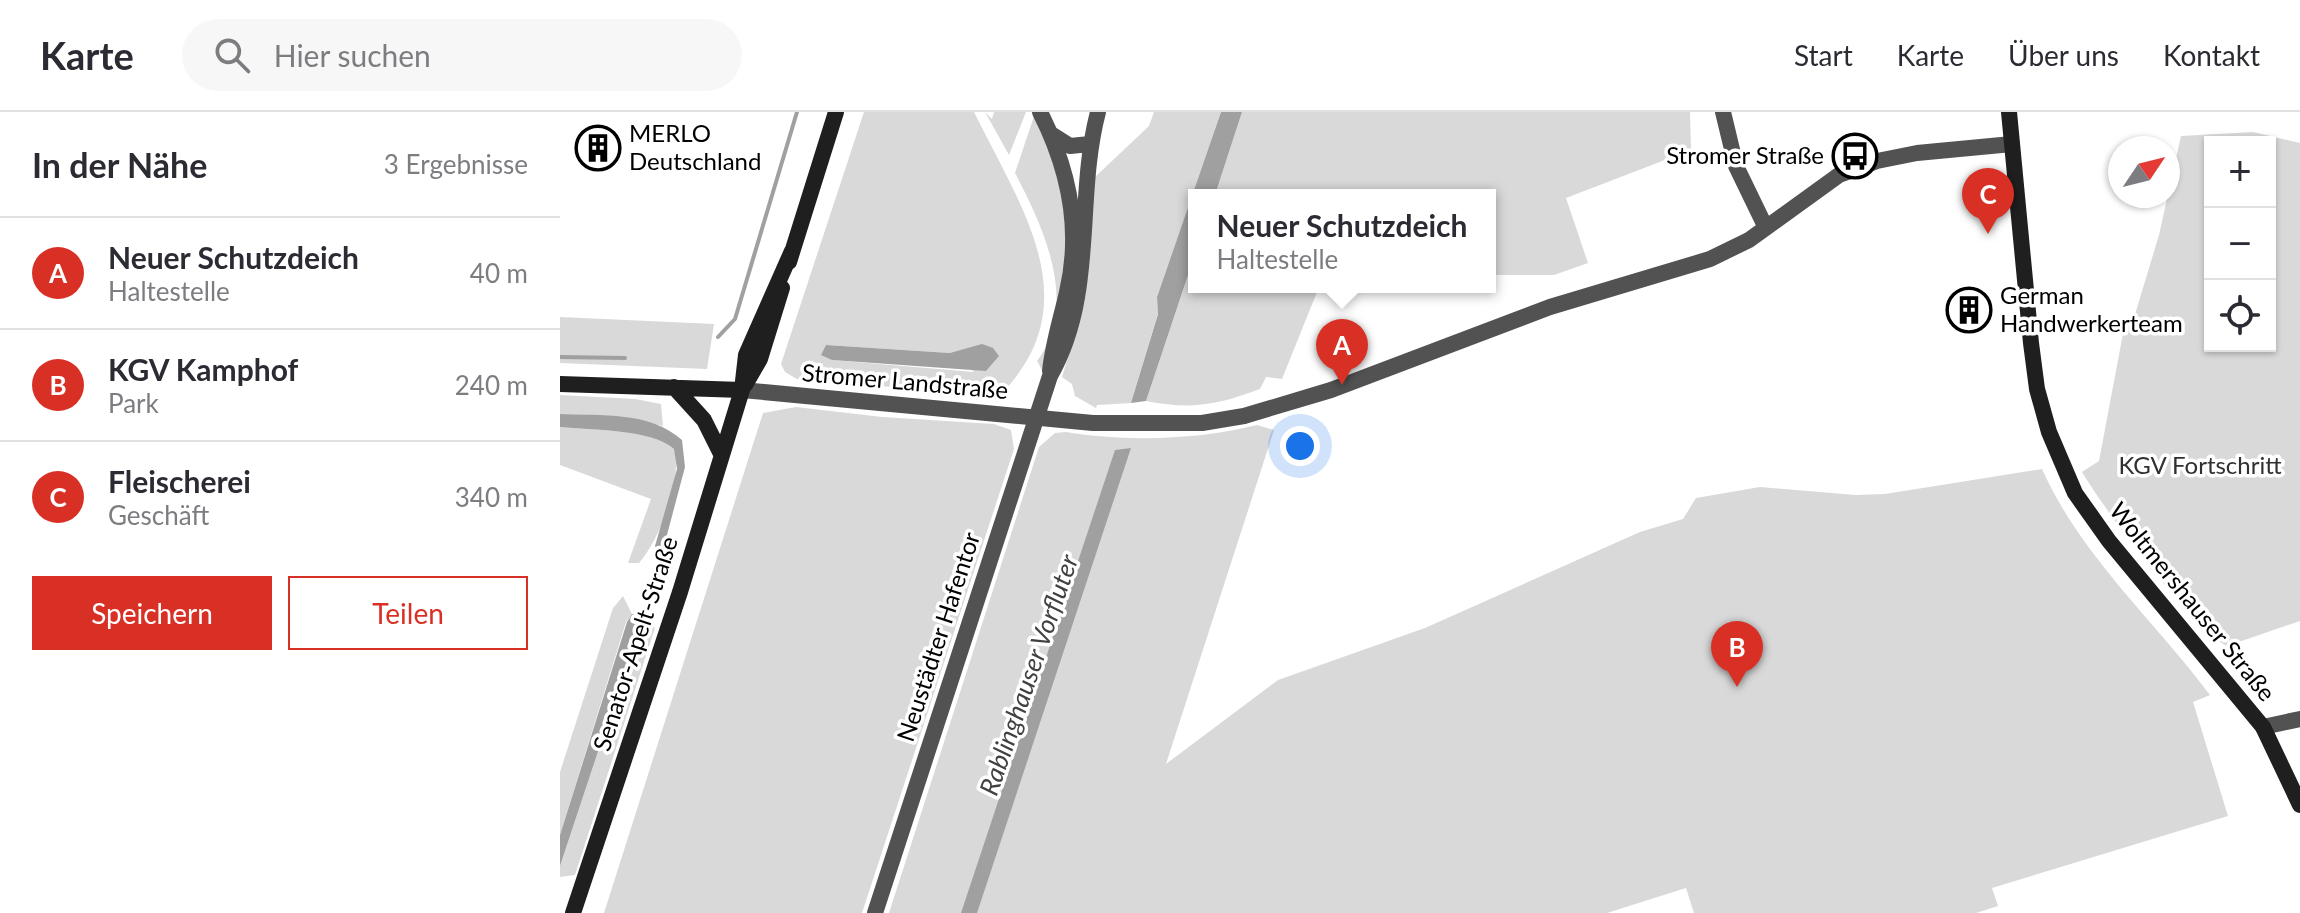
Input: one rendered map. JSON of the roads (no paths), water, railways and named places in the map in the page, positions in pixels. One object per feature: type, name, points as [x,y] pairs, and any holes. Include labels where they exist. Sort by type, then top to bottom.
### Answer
[{"type":"street","name":"Senator-Apelt-Straße","points":[[573,913],[742,390],[760,359],[836,112]]},
{"type":"street","name":"Neustädter Hafentor","points":[[1040,112],[1069,185],[1073,237],[1068,290],[1053,344],[1050,376]]},
{"type":"street","name":"Neustädter Hafentor","points":[[875,913],[1050,376],[1064,351],[1080,293],[1090,144],[1098,112]]},
{"type":"street","points":[[1723,112],[1736,166],[1766,228],[1839,175],[1877,161],[1917,153],[2012,144]]},
{"type":"street","name":"Woltmershauser Straße","points":[[2009,112],[2037,389],[2049,432],[2075,493],[2109,541],[2263,727],[2300,805]]},
{"type":"street","points":[[1051,134],[1070,146],[1090,144]]},
{"type":"street","name":"Stromer Landstraße","points":[[560,384],[742,390],[1036,418],[1154,425],[1202,423],[1244,416],[1331,390],[1550,307],[1710,259],[1766,228]]},
{"type":"street","points":[[674,387],[704,420],[721,454]]},
{"type":"street","points":[[2263,727],[2300,719]]},
{"type":"waterway","points":[[718,337],[735,319],[797,112]]},
{"type":"waterway","points":[[560,357],[625,358]]},
{"type":"place","name":"MERLO Deutschland","points":[[598,148]]},
{"type":"place","name":"Stromer Straße","points":[[1855,156]]},
{"type":"place","name":"Fleischerei","points":[[1988,234]]},
{"type":"place","name":"German Handwerkerteam","points":[[1969,310]]},
{"type":"place","name":"Neuer Schutzdeich","points":[[1342,385]]},
{"type":"place","name":"KGV Kamphof","points":[[1737,687]]},
{"type":"park label","name":"KGV Fortschritt","points":[[2200,466]]},
{"type":"water label","name":"Rablinghauser Vorfluter","points":[[1029,675]]}]
